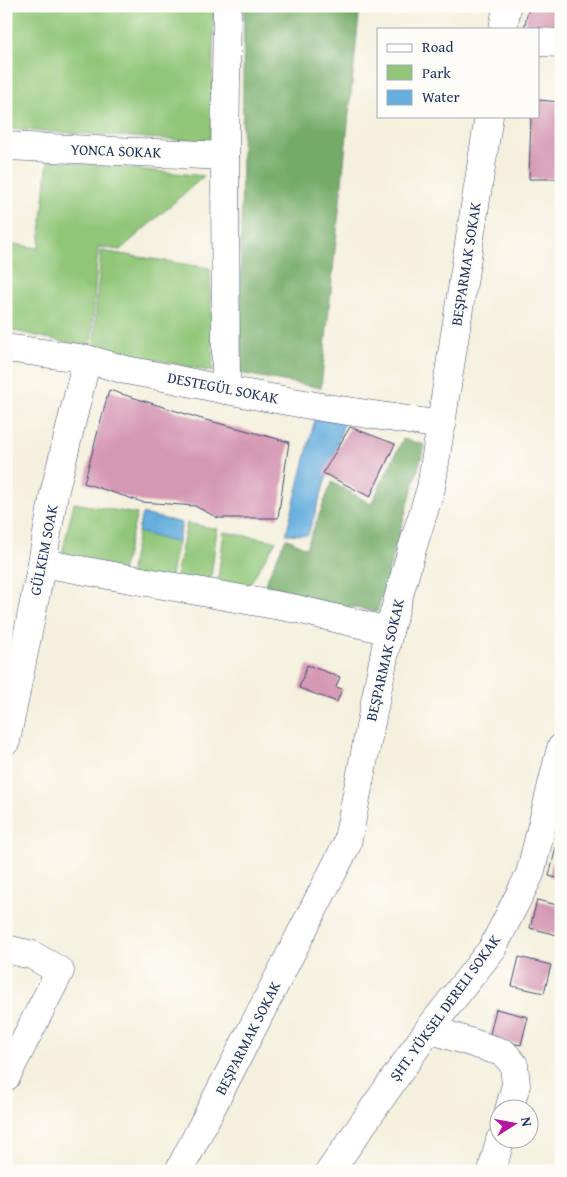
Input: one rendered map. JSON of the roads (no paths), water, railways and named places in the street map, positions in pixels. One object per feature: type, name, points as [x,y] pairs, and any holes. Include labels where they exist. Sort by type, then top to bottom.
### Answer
[{"type":"street","points":[[226,390],[225,156],[227,6]]},
{"type":"street","points":[[503,28],[507,6]]},
{"type":"street","points":[[540,42],[561,43]]},
{"type":"street","name":"BEŞPARMAK SOKAK","points":[[179,1171],[347,844],[389,631],[412,549],[432,488],[489,118]]},
{"type":"street","name":"YONCA SOKAK","points":[[6,146],[225,156]]},
{"type":"street","name":"DESTEGÜL SOKAK","points":[[6,348],[87,359],[126,370],[320,407],[442,425]]},
{"type":"street","name":"GÜLKEM SOAK","points":[[6,741],[54,494],[87,359]]},
{"type":"street","points":[[42,563],[298,609],[389,631]]},
{"type":"street","name":"ŞHT. YÜKSEL DERELI SOKAK","points":[[330,1171],[428,1029],[492,949],[530,874],[561,748]]},
{"type":"street","points":[[6,949],[32,955],[60,972],[6,1077]]},
{"type":"street","points":[[428,1029],[504,1053],[514,1065],[516,1085],[512,1100]]},
{"type":"street","points":[[492,1171],[497,1150]]},
{"type":"water","points":[[316,415],[344,423],[308,535],[286,534]]},
{"type":"water","points":[[142,514],[182,523],[177,543],[138,532]]}]
